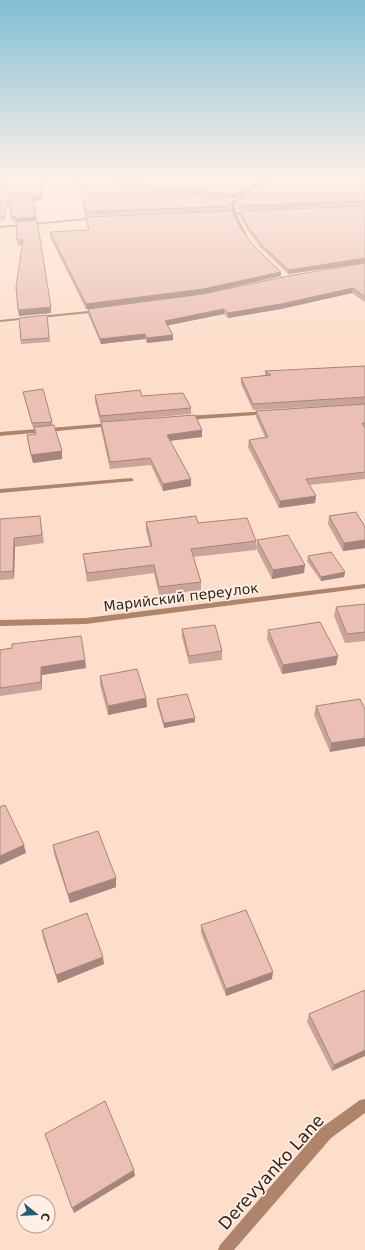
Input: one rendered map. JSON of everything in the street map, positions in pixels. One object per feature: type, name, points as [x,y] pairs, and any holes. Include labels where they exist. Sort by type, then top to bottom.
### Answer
[{"type":"street","points":[[244,235],[247,241],[252,245]]},
{"type":"street","points":[[0,321],[104,310]]},
{"type":"street","points":[[178,419],[270,413]]},
{"type":"street","points":[[0,434],[116,424]]},
{"type":"street","points":[[0,491],[131,480]]},
{"type":"street","name":"Марийский переулок","points":[[0,623],[86,621],[365,586]]},
{"type":"street","name":"Derevyanko Lane","points":[[225,1250],[326,1133],[365,1106]]},
{"type":"building","points":[[17,235],[39,235],[51,307],[18,310],[16,287],[23,240],[17,240]]},
{"type":"building","points":[[52,235],[246,235],[253,245],[281,272],[203,289],[86,304]]},
{"type":"building","points":[[254,235],[365,235],[365,258],[289,270],[260,243]]},
{"type":"building","points":[[365,263],[365,297],[353,288],[281,304],[228,313],[224,309],[165,321],[173,335],[147,338],[145,334],[100,339],[88,309],[203,294],[288,276]]},
{"type":"building","points":[[47,315],[49,338],[21,340],[19,318]]},
{"type":"building","points":[[365,366],[365,397],[253,404],[241,378],[271,375],[265,371]]},
{"type":"building","points":[[43,389],[52,422],[32,423],[23,392]]},
{"type":"building","points":[[140,390],[142,396],[183,393],[191,408],[100,416],[95,395]]},
{"type":"building","points":[[365,404],[365,423],[362,423],[365,428],[365,472],[306,479],[316,496],[280,501],[249,440],[268,437],[256,411]]},
{"type":"building","points":[[195,415],[202,430],[167,435],[191,479],[163,484],[150,458],[110,462],[101,422]]},
{"type":"building","points":[[54,425],[62,451],[31,455],[27,435],[36,434],[34,427]]},
{"type":"building","points":[[356,512],[365,527],[365,540],[344,543],[329,516]]},
{"type":"building","points":[[40,516],[42,535],[14,538],[13,571],[0,572],[0,519]]},
{"type":"building","points":[[196,516],[198,523],[247,518],[256,541],[191,549],[201,582],[159,587],[154,565],[87,573],[83,554],[152,546],[146,522]]},
{"type":"building","points":[[288,535],[305,565],[273,570],[257,540]]},
{"type":"building","points":[[331,552],[345,572],[321,577],[308,556]]},
{"type":"building","points":[[365,604],[365,632],[347,634],[336,607]]},
{"type":"building","points":[[320,622],[338,656],[283,665],[268,630]]},
{"type":"building","points":[[215,625],[222,651],[189,656],[182,629]]},
{"type":"building","points":[[81,636],[85,660],[41,667],[41,682],[0,688],[0,650],[12,648],[12,644]]},
{"type":"building","points":[[137,669],[146,698],[108,706],[100,676]]},
{"type":"building","points":[[187,694],[195,718],[164,723],[157,699]]},
{"type":"building","points":[[360,699],[365,709],[365,738],[331,743],[316,706]]},
{"type":"building","points":[[5,805],[24,845],[0,856],[0,807]]},
{"type":"building","points":[[98,831],[116,878],[68,894],[53,845]]},
{"type":"building","points":[[246,910],[273,972],[226,989],[201,925]]},
{"type":"building","points":[[87,913],[103,957],[56,975],[42,930]]},
{"type":"building","points":[[365,990],[365,1050],[334,1065],[309,1014]]},
{"type":"building","points":[[105,1101],[134,1170],[72,1208],[45,1134]]}]
